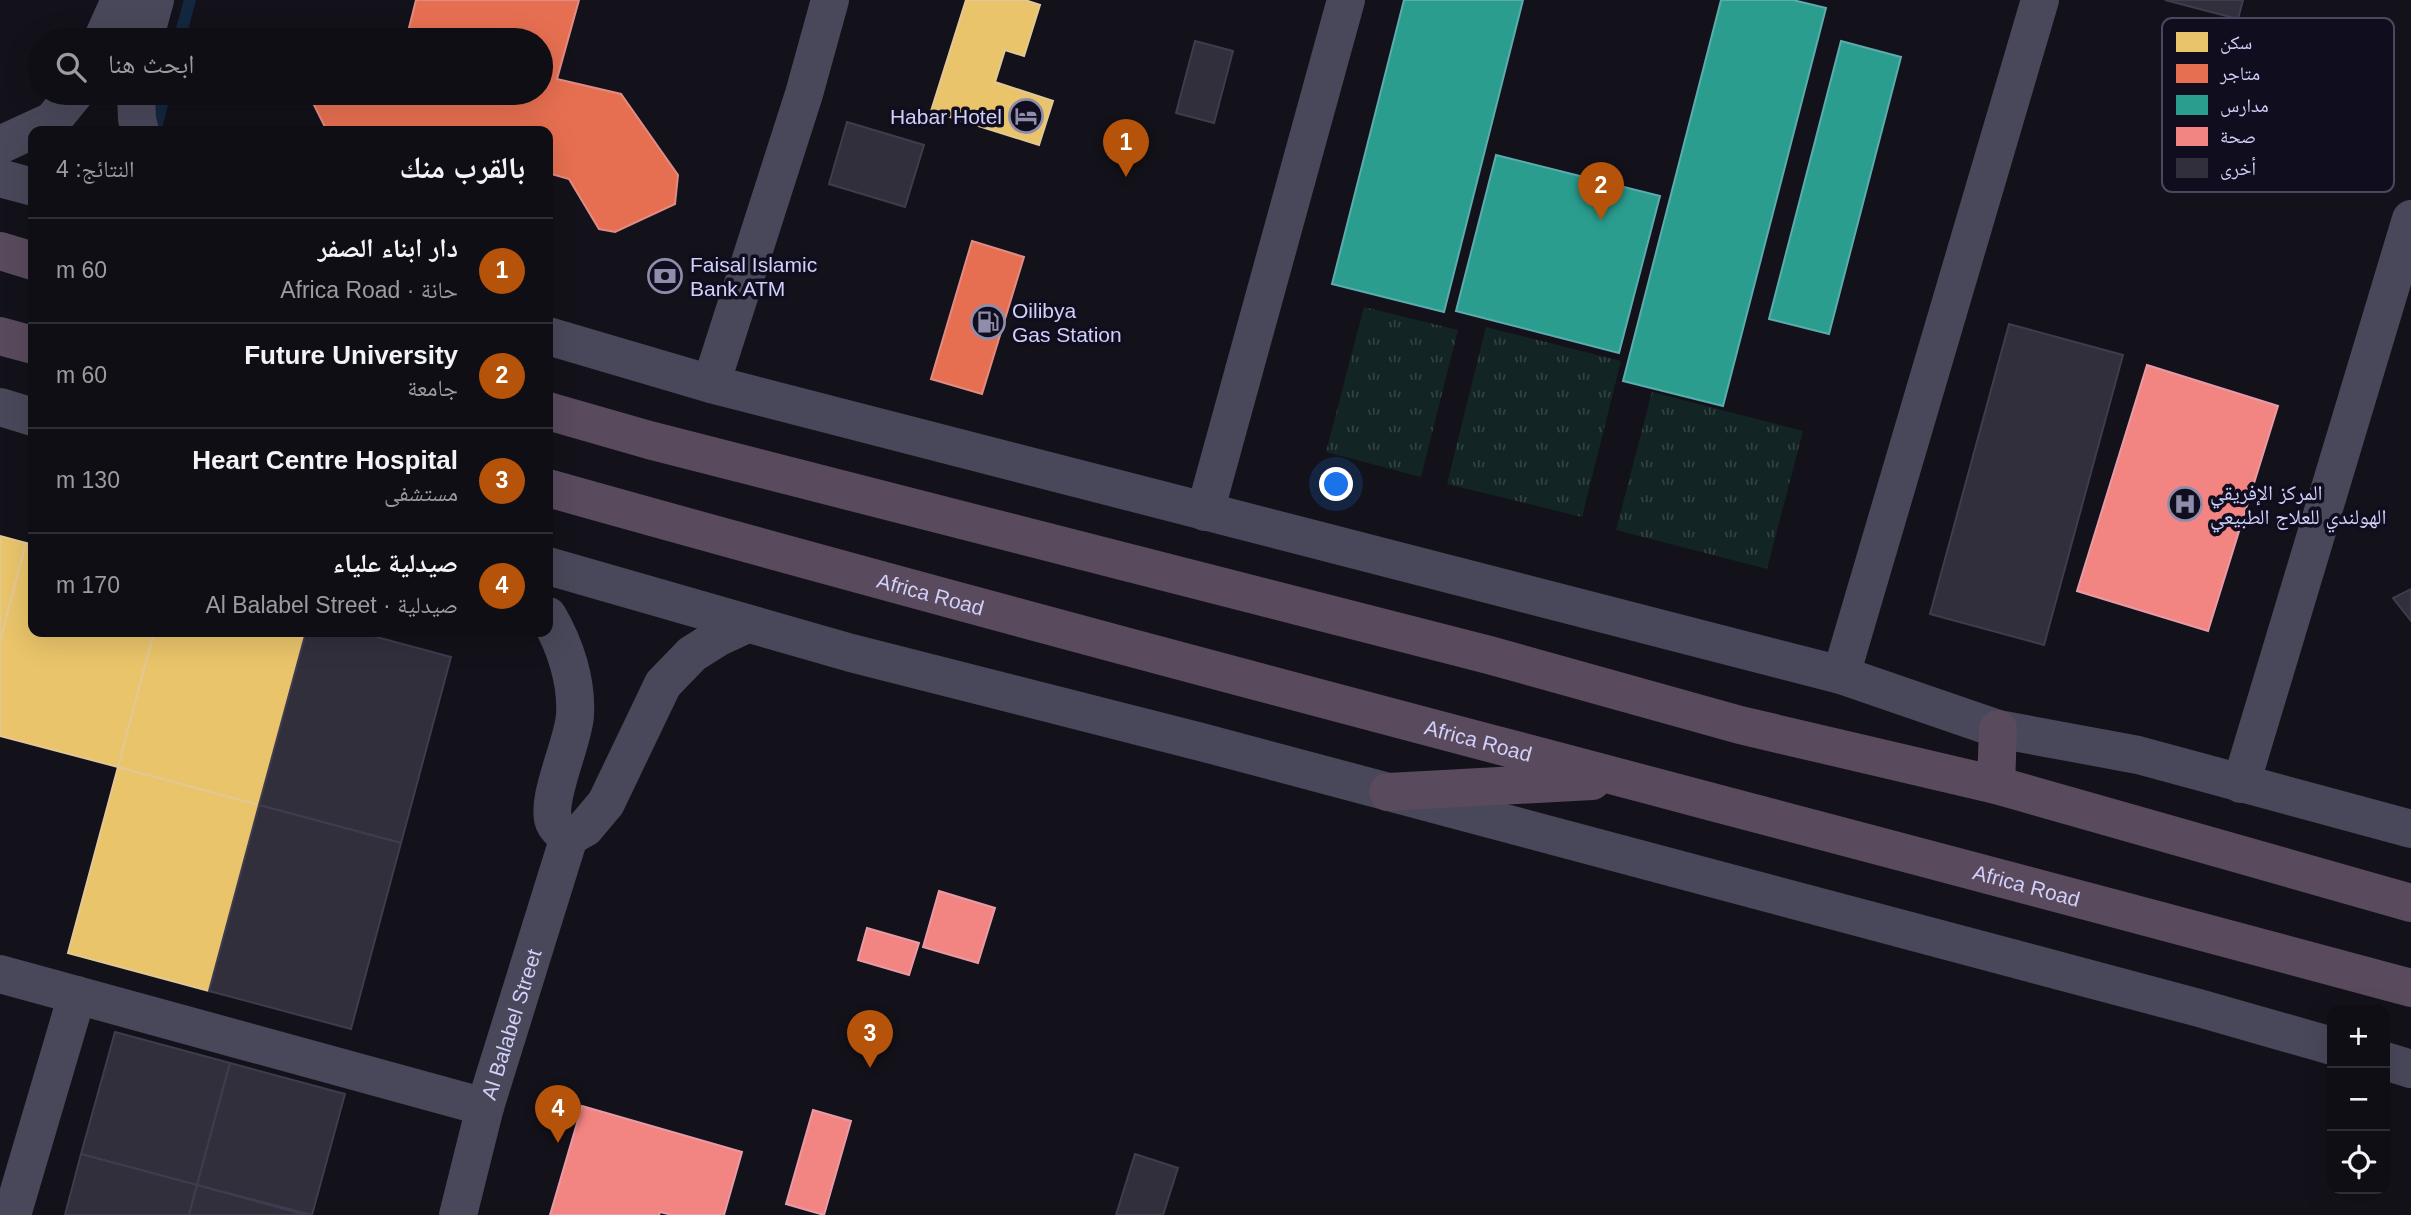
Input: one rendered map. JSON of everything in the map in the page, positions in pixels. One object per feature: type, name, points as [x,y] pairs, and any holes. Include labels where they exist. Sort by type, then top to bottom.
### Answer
[{"type":"highway","points":[[0,251],[28,259]]},
{"type":"highway","points":[[0,336],[28,344]]},
{"type":"highway","points":[[553,412],[649,440],[1489,655],[1740,725],[1996,785],[2411,902]]},
{"type":"highway","name":"Africa Road","points":[[553,489],[1145,651],[2006,878],[2411,988]]},
{"type":"highway","points":[[1996,785],[1998,729]]},
{"type":"highway","points":[[1388,792],[1628,779]]},
{"type":"street","points":[[107,28],[120,0]]},
{"type":"street","points":[[147,28],[155,0]]},
{"type":"street","points":[[711,384],[804,94],[831,0]]},
{"type":"street","points":[[1205,512],[1346,0]]},
{"type":"street","points":[[1841,675],[2040,0]]},
{"type":"street","points":[[41,126],[52,121],[65,105]]},
{"type":"street","points":[[136,105],[139,126]]},
{"type":"street","points":[[0,145],[28,132]]},
{"type":"street","points":[[0,178],[28,186]]},
{"type":"street","points":[[2241,784],[2411,219]]},
{"type":"street","points":[[553,337],[711,384],[1841,675],[1998,729],[2138,755],[2411,830]]},
{"type":"street","points":[[0,407],[28,415]]},
{"type":"street","points":[[553,567],[747,624],[1388,792],[2327,1045]]},
{"type":"street","points":[[553,626],[562,643],[574,692],[575,718],[552,813],[560,831],[569,837],[585,828],[606,803],[663,684],[692,654],[747,624]]},
{"type":"street","name":"Al Balabel Street","points":[[458,1215],[485,1107],[569,837]]},
{"type":"street","points":[[0,974],[485,1107]]},
{"type":"street","points":[[12,1215],[77,995]]},
{"type":"street","points":[[2390,1063],[2411,1069]]},
{"type":"green space","points":[[1364,307],[1458,330],[1421,477],[1326,452]]},
{"type":"green space","points":[[1486,327],[1621,361],[1582,517],[1447,484]]},
{"type":"green space","points":[[1652,392],[1803,431],[1767,569],[1616,530]]},
{"type":"building: سكن","points":[[966,0],[1025,0],[1040,5],[1024,56],[1005,50],[995,82],[1053,101],[1039,145],[931,111]]},
{"type":"building: سكن","points":[[0,536],[26,543],[0,641]]},
{"type":"building: سكن","points":[[26,543],[28,637],[153,637],[118,767],[0,736],[0,641]]},
{"type":"building: سكن","points":[[153,637],[305,637],[259,805],[118,767]]},
{"type":"building: سكن","points":[[118,767],[259,805],[209,991],[68,953]]},
{"type":"building: متاجر","points":[[416,0],[579,0],[557,79],[621,94],[678,175],[675,204],[615,232],[599,229],[569,179],[553,174],[553,126],[324,126],[314,105],[553,105],[553,28],[409,28]]},
{"type":"building: متاجر","points":[[972,241],[1024,257],[982,394],[931,379]]},
{"type":"building: مدارس","points":[[1404,0],[1523,0],[1444,312],[1332,284]]},
{"type":"building: مدارس","points":[[1721,0],[1793,0],[1826,8],[1723,406],[1623,381]]},
{"type":"building: مدارس","points":[[1841,41],[1901,57],[1829,334],[1769,319]]},
{"type":"building: مدارس","points":[[1496,155],[1660,196],[1619,353],[1456,311]]},
{"type":"building: صحة","points":[[2147,365],[2278,406],[2208,631],[2077,591]]},
{"type":"building: صحة","points":[[939,891],[995,908],[978,963],[923,947]]},
{"type":"building: صحة","points":[[867,928],[919,943],[909,975],[858,960]]},
{"type":"building: صحة","points":[[582,1106],[742,1152],[724,1215],[672,1215],[660,1212],[659,1215],[550,1215]]},
{"type":"building: صحة","points":[[813,1110],[851,1121],[824,1215],[786,1204]]},
{"type":"building: أخرى","points":[[2165,0],[2243,0],[2238,18]]},
{"type":"building: أخرى","points":[[1195,41],[1233,51],[1214,123],[1176,113]]},
{"type":"building: أخرى","points":[[847,122],[924,145],[905,207],[829,184]]},
{"type":"building: أخرى","points":[[2009,324],[2123,355],[2044,645],[1930,614]]},
{"type":"building: أخرى","points":[[2411,589],[2411,621],[2393,598]]},
{"type":"building: أخرى","points":[[305,637],[377,637],[451,657],[401,843],[259,805]]},
{"type":"building: أخرى","points":[[259,805],[401,843],[351,1029],[209,991]]},
{"type":"building: أخرى","points":[[115,1032],[230,1063],[197,1185],[81,1154]]},
{"type":"building: أخرى","points":[[230,1063],[345,1094],[312,1215],[197,1185]]},
{"type":"building: أخرى","points":[[81,1154],[197,1185],[189,1215],[65,1215]]},
{"type":"building: أخرى","points":[[1135,1154],[1178,1168],[1163,1215],[1116,1215]]},
{"type":"building: أخرى","points":[[197,1185],[306,1215],[189,1215]]},
{"type":"waterway","points":[[182,28],[190,0]]},
{"type":"waterway","points":[[156,126],[162,105]]},
{"type":"place","name":"Habar Hotel","points":[[1026,116]]},
{"type":"place","name":"دار ابناء الصفر","points":[[1126,177]]},
{"type":"place","name":"Future University","points":[[1601,220]]},
{"type":"place","name":"Faisal Islamic Bank ATM","points":[[665,276]]},
{"type":"place","name":"Oilibya Gas Station","points":[[988,322]]},
{"type":"place","name":"المركز الإفريقي الهولندي للعلاج الطبيعي","points":[[2185,504]]},
{"type":"place","name":"Heart Centre Hospital","points":[[870,1068]]},
{"type":"place","name":"صيدلية علياء","points":[[558,1143]]}]
